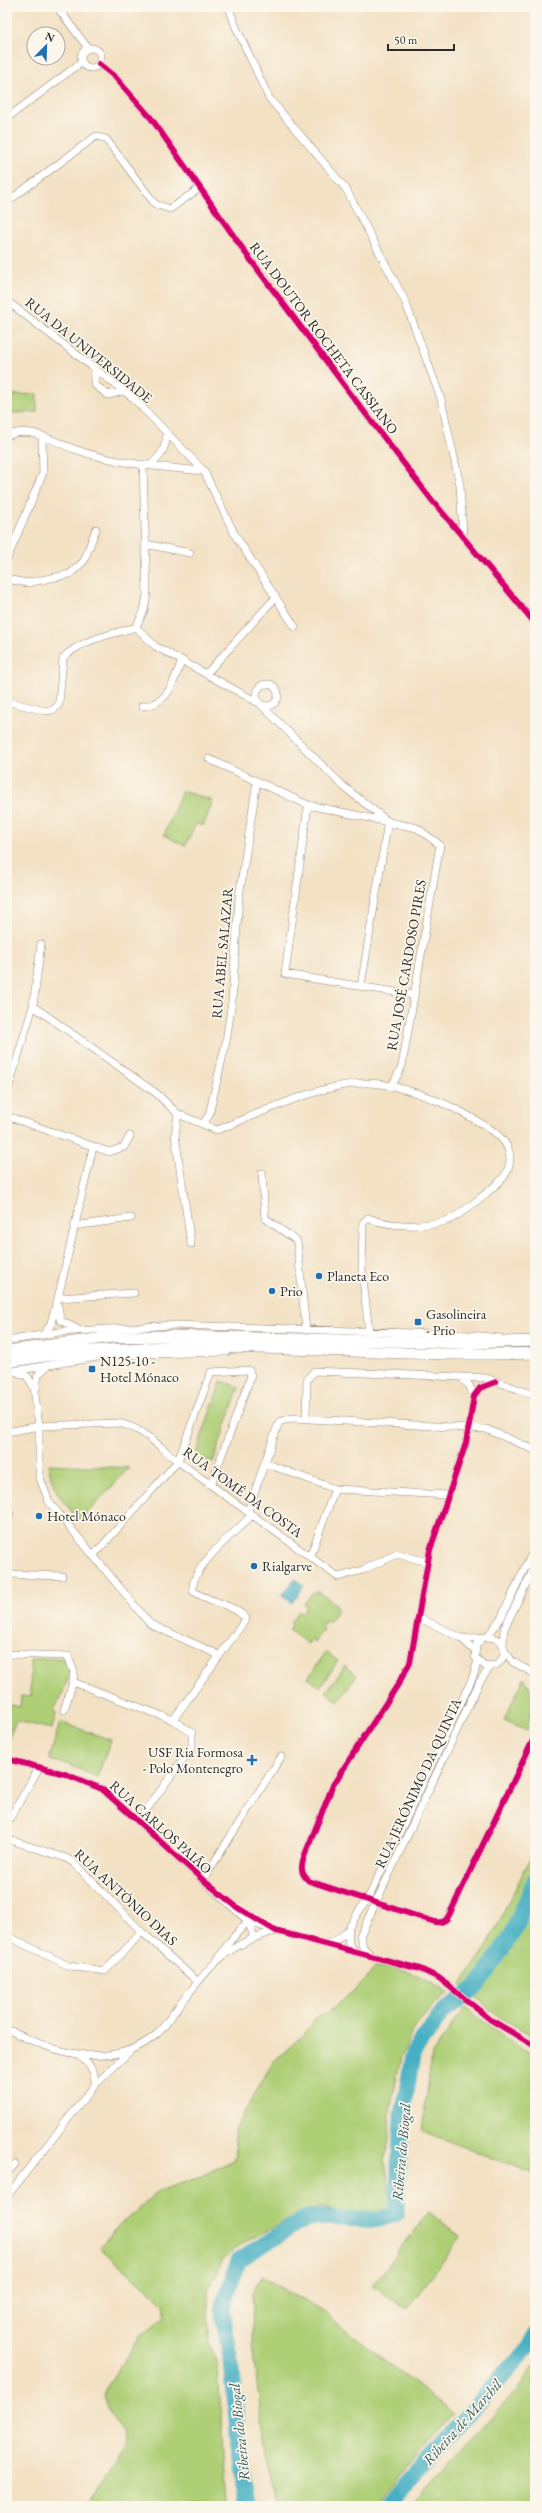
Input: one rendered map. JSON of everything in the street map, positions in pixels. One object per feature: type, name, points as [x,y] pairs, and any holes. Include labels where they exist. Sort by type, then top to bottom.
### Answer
[{"type":"main road","points":[[7,1351],[112,1337],[171,1336],[469,1343],[534,1341]]},
{"type":"main road","points":[[9,1368],[122,1348],[206,1347],[458,1355],[535,1353]]},
{"type":"street","points":[[57,7],[88,48]]},
{"type":"street","points":[[229,7],[235,25],[269,98],[346,189],[405,301],[441,399],[460,485],[463,535]]},
{"type":"street","points":[[88,48],[95,48],[99,52],[101,57],[99,64],[90,68],[82,62],[82,52],[88,48]]},
{"type":"street","points":[[7,118],[82,62]]},
{"type":"street","name":"RUA DOUTOR ROCHETA CASSIANO","points":[[99,64],[116,77],[151,118],[247,255],[361,407],[431,499],[463,535],[535,623]]},
{"type":"street","points":[[7,202],[96,136],[106,139],[155,204],[170,209],[200,188]]},
{"type":"street","name":"RUA DA UNIVERSIDADE","points":[[7,301],[124,391],[204,471],[235,535],[275,598],[295,626]]},
{"type":"street","points":[[95,368],[94,384],[108,395],[124,391]]},
{"type":"street","points":[[7,436],[25,430],[75,449],[146,465],[204,471]]},
{"type":"street","points":[[146,465],[160,457],[165,448],[167,434]]},
{"type":"street","points":[[7,559],[43,474],[42,436]]},
{"type":"street","points":[[7,701],[45,710],[53,710],[59,704],[63,658],[72,649],[85,642],[136,627],[144,611],[147,594],[145,544],[146,465]]},
{"type":"street","points":[[7,579],[27,583],[70,574],[84,561],[96,529]]},
{"type":"street","points":[[145,544],[190,553]]},
{"type":"street","points":[[206,674],[275,598]]},
{"type":"street","points":[[136,627],[156,646],[259,703],[343,786],[388,821]]},
{"type":"street","points":[[142,706],[156,704],[166,697],[182,660]]},
{"type":"street","points":[[209,758],[308,805],[388,821]]},
{"type":"street","name":"RUA ABEL SALAZAR","points":[[203,1124],[209,1115],[226,1042],[232,1001],[240,897],[257,781]]},
{"type":"street","points":[[308,805],[285,974],[413,995]]},
{"type":"street","points":[[361,986],[388,821]]},
{"type":"street","name":"RUA JOSÉ CARDOSO PIRES","points":[[388,821],[417,828],[440,845],[402,1066],[391,1088]]},
{"type":"street","points":[[7,1093],[34,1006],[41,944]]},
{"type":"street","points":[[34,1006],[156,1093],[178,1114],[217,1130],[309,1095],[342,1086],[365,1083],[391,1088],[440,1101],[469,1116],[501,1137],[507,1147],[510,1158],[505,1176],[478,1200],[447,1221],[392,1224],[368,1218],[362,1223],[362,1271],[369,1332]]},
{"type":"street","points":[[178,1114],[174,1135],[191,1244]]},
{"type":"street","points":[[7,1116],[109,1152],[118,1150],[124,1146],[130,1136]]},
{"type":"street","points":[[43,1335],[50,1326],[58,1298],[93,1147]]},
{"type":"street","points":[[262,1174],[265,1218],[297,1241],[306,1330]]},
{"type":"street","points":[[74,1226],[131,1218]]},
{"type":"street","points":[[58,1298],[134,1293]]},
{"type":"street","points":[[58,1298],[58,1313],[60,1320],[66,1326],[80,1330]]},
{"type":"street","points":[[7,1341],[80,1330],[175,1325],[470,1335],[534,1341]]},
{"type":"street","points":[[9,1368],[47,1366],[110,1356],[279,1350]]},
{"type":"street","points":[[47,1366],[41,1370],[35,1381],[39,1426],[39,1475],[49,1502],[150,1624],[218,1655]]},
{"type":"street","points":[[9,1368],[27,1376],[34,1387],[36,1395]]},
{"type":"street","points":[[93,1556],[178,1461],[211,1372],[249,1370],[251,1376],[211,1484]]},
{"type":"street","points":[[306,1418],[307,1380],[314,1371],[486,1378],[535,1395]]},
{"type":"street","points":[[461,1378],[469,1385],[474,1396]]},
{"type":"street","points":[[496,1382],[480,1388],[474,1396],[470,1427],[428,1562],[410,1663],[333,1785],[304,1857],[301,1868],[303,1876],[309,1881],[435,1922],[442,1923],[447,1920],[535,1736]]},
{"type":"street","points":[[172,1720],[218,1655],[246,1620],[242,1614],[201,1597],[193,1591],[192,1586],[198,1569],[250,1513],[279,1422],[292,1418],[306,1418],[470,1427],[486,1429],[535,1450]]},
{"type":"street","name":"RUA TOMÉ DA COSTA","points":[[7,1432],[39,1426],[118,1423],[130,1425],[140,1430],[178,1461],[338,1577],[363,1570],[397,1554],[428,1562]]},
{"type":"street","points":[[265,1463],[335,1489],[448,1495]]},
{"type":"street","points":[[310,1557],[335,1489]]},
{"type":"street","points":[[474,1651],[476,1645],[501,1618],[535,1547]]},
{"type":"street","name":"RUA JERÓNIMO DA QUINTA","points":[[346,1947],[360,1936],[480,1681],[504,1656],[504,1629],[535,1566]]},
{"type":"street","points":[[7,1574],[62,1576]]},
{"type":"street","points":[[418,1617],[461,1638],[474,1651],[478,1660],[485,1666],[520,1667]]},
{"type":"street","points":[[461,1638],[485,1637],[498,1639],[508,1657],[520,1667],[535,1674]]},
{"type":"street","points":[[7,1654],[68,1656],[74,1672],[73,1682],[64,1710]]},
{"type":"street","name":"RUA JERÓNIMO DA QUINTA","points":[[325,1944],[344,1936],[358,1910],[368,1900],[473,1677],[478,1660]]},
{"type":"street","points":[[73,1682],[172,1720],[192,1733],[192,1747],[139,1820]]},
{"type":"street","points":[[202,1880],[282,1757]]},
{"type":"street","name":"RUA CARLOS PAIÃO","points":[[7,1759],[90,1782],[102,1789],[139,1820],[248,1921],[254,1937]]},
{"type":"street","points":[[7,1823],[39,1768]]},
{"type":"street","name":"RUA ANTÓNIO DIAS","points":[[7,1836],[10,1840],[66,1858],[74,1864],[142,1932],[198,1982]]},
{"type":"street","points":[[348,1893],[357,1902],[358,1910]]},
{"type":"street","points":[[368,1900],[371,1913],[386,1906]]},
{"type":"street","points":[[216,1962],[230,1941],[248,1921],[276,1931],[325,1944],[346,1947],[356,1952],[420,1969],[439,1978],[502,2027],[535,2046]]},
{"type":"street","name":"RUA JERÓNIMO DA QUINTA","points":[[346,1947],[349,1929]]},
{"type":"street","points":[[7,2196],[95,2085],[131,2050],[158,2033],[198,1982],[230,1948],[254,1937],[276,1931]]},
{"type":"street","points":[[7,1936],[69,1966],[105,1971],[142,1932]]},
{"type":"street","points":[[360,1936],[363,1947],[371,1956]]},
{"type":"street","points":[[7,2029],[27,2039],[78,2054],[101,2056],[131,2050]]},
{"type":"street","points":[[78,2054],[90,2065],[95,2076],[95,2085]]},
{"type":"street","points":[[7,2173],[15,2164]]},
{"type":"green space","points":[[37,394],[37,412],[11,413],[11,395]]},
{"type":"green space","points":[[182,791],[213,801],[203,826],[196,824],[185,846],[164,835]]},
{"type":"green space","points":[[221,1381],[239,1387],[213,1462],[195,1456]]},
{"type":"green space","points":[[49,1464],[129,1468],[80,1521],[55,1489]]},
{"type":"green space","points":[[318,1591],[337,1605],[335,1608],[338,1610],[329,1622],[326,1620],[321,1627],[323,1630],[314,1642],[311,1639],[308,1644],[289,1630],[292,1625],[290,1623],[299,1611],[301,1613],[307,1606],[304,1604],[313,1592],[316,1594]]},
{"type":"green space","points":[[326,1652],[338,1661],[320,1687],[308,1678]]},
{"type":"green space","points":[[60,1658],[67,1661],[69,1673],[68,1680],[54,1710],[56,1714],[52,1729],[16,1721],[7,1742],[7,1704],[20,1707],[21,1696],[30,1697],[31,1659]]},
{"type":"green space","points":[[345,1666],[357,1675],[338,1701],[326,1692]]},
{"type":"green space","points":[[524,1678],[530,1689],[532,1702],[527,1730],[504,1720]]},
{"type":"green space","points":[[60,1722],[111,1740],[97,1777],[69,1765],[49,1760]]},
{"type":"green space","points":[[535,1849],[535,2037],[499,2017],[461,1984],[485,1950]]},
{"type":"green space","points":[[375,1967],[386,1967],[414,1974],[431,1982],[448,1993],[434,2004],[416,2026],[401,2057],[390,2110],[389,2139],[385,2159],[391,2208],[384,2212],[358,2215],[321,2208],[298,2215],[239,2245],[221,2263],[208,2291],[209,2346],[218,2366],[226,2506],[86,2506],[125,2445],[124,2431],[109,2411],[104,2395],[109,2383],[140,2336],[165,2317],[164,2303],[100,2248],[111,2233],[159,2191],[195,2179],[234,2160],[236,2154],[234,2130],[273,2062],[302,2036],[316,2018],[328,2013],[365,1981]]},
{"type":"green space","points":[[465,2007],[518,2047],[535,2054],[535,2174],[422,2131],[432,2054]]},
{"type":"green space","points":[[429,2212],[461,2237],[407,2309],[373,2285]]},
{"type":"green space","points":[[261,2276],[322,2311],[453,2414],[374,2506],[273,2506],[252,2346],[253,2292]]},
{"type":"green space","points":[[535,2366],[535,2506],[411,2506],[517,2390]]},
{"type":"water","points":[[295,1579],[304,1586],[292,1603],[282,1595]]},
{"type":"waterway","name":"Ribeira do Biogal","points":[[247,2506],[240,2461],[232,2366],[222,2310],[239,2260],[307,2217],[377,2220],[396,2214],[401,2124],[413,2053],[443,2012],[477,1986],[511,1936],[535,1880]]},
{"type":"waterway","name":"Ribeira de Marchil","points":[[386,2506],[528,2348],[535,2335]]},
{"type":"cycle path","points":[[99,64],[115,77],[151,118],[247,255],[356,401],[431,499],[535,623]]},
{"type":"cycle path","points":[[496,1382],[480,1388],[474,1396],[466,1443],[430,1550],[410,1663],[397,1686],[333,1785],[304,1857],[302,1867],[304,1875],[309,1881],[435,1922],[441,1922],[447,1919],[535,1736]]},
{"type":"cycle path","points":[[7,1759],[65,1774],[102,1789],[203,1880],[238,1908],[276,1931],[420,1969],[439,1978],[491,2020],[535,2046]]},
{"type":"place","name":"Planeta Eco","points":[[319,1276]]},
{"type":"place","name":"Prio","points":[[272,1291]]},
{"type":"place","name":"Gasolineira - Prio","points":[[418,1322]]},
{"type":"place","name":"N125-10 - Hotel Mónaco","points":[[92,1369]]},
{"type":"place","name":"Hotel Mónaco","points":[[39,1516]]},
{"type":"place","name":"Rialgarve","points":[[254,1566]]},
{"type":"place","name":"USF Ria Formosa - Polo Montenegro","points":[[252,1760]]}]
